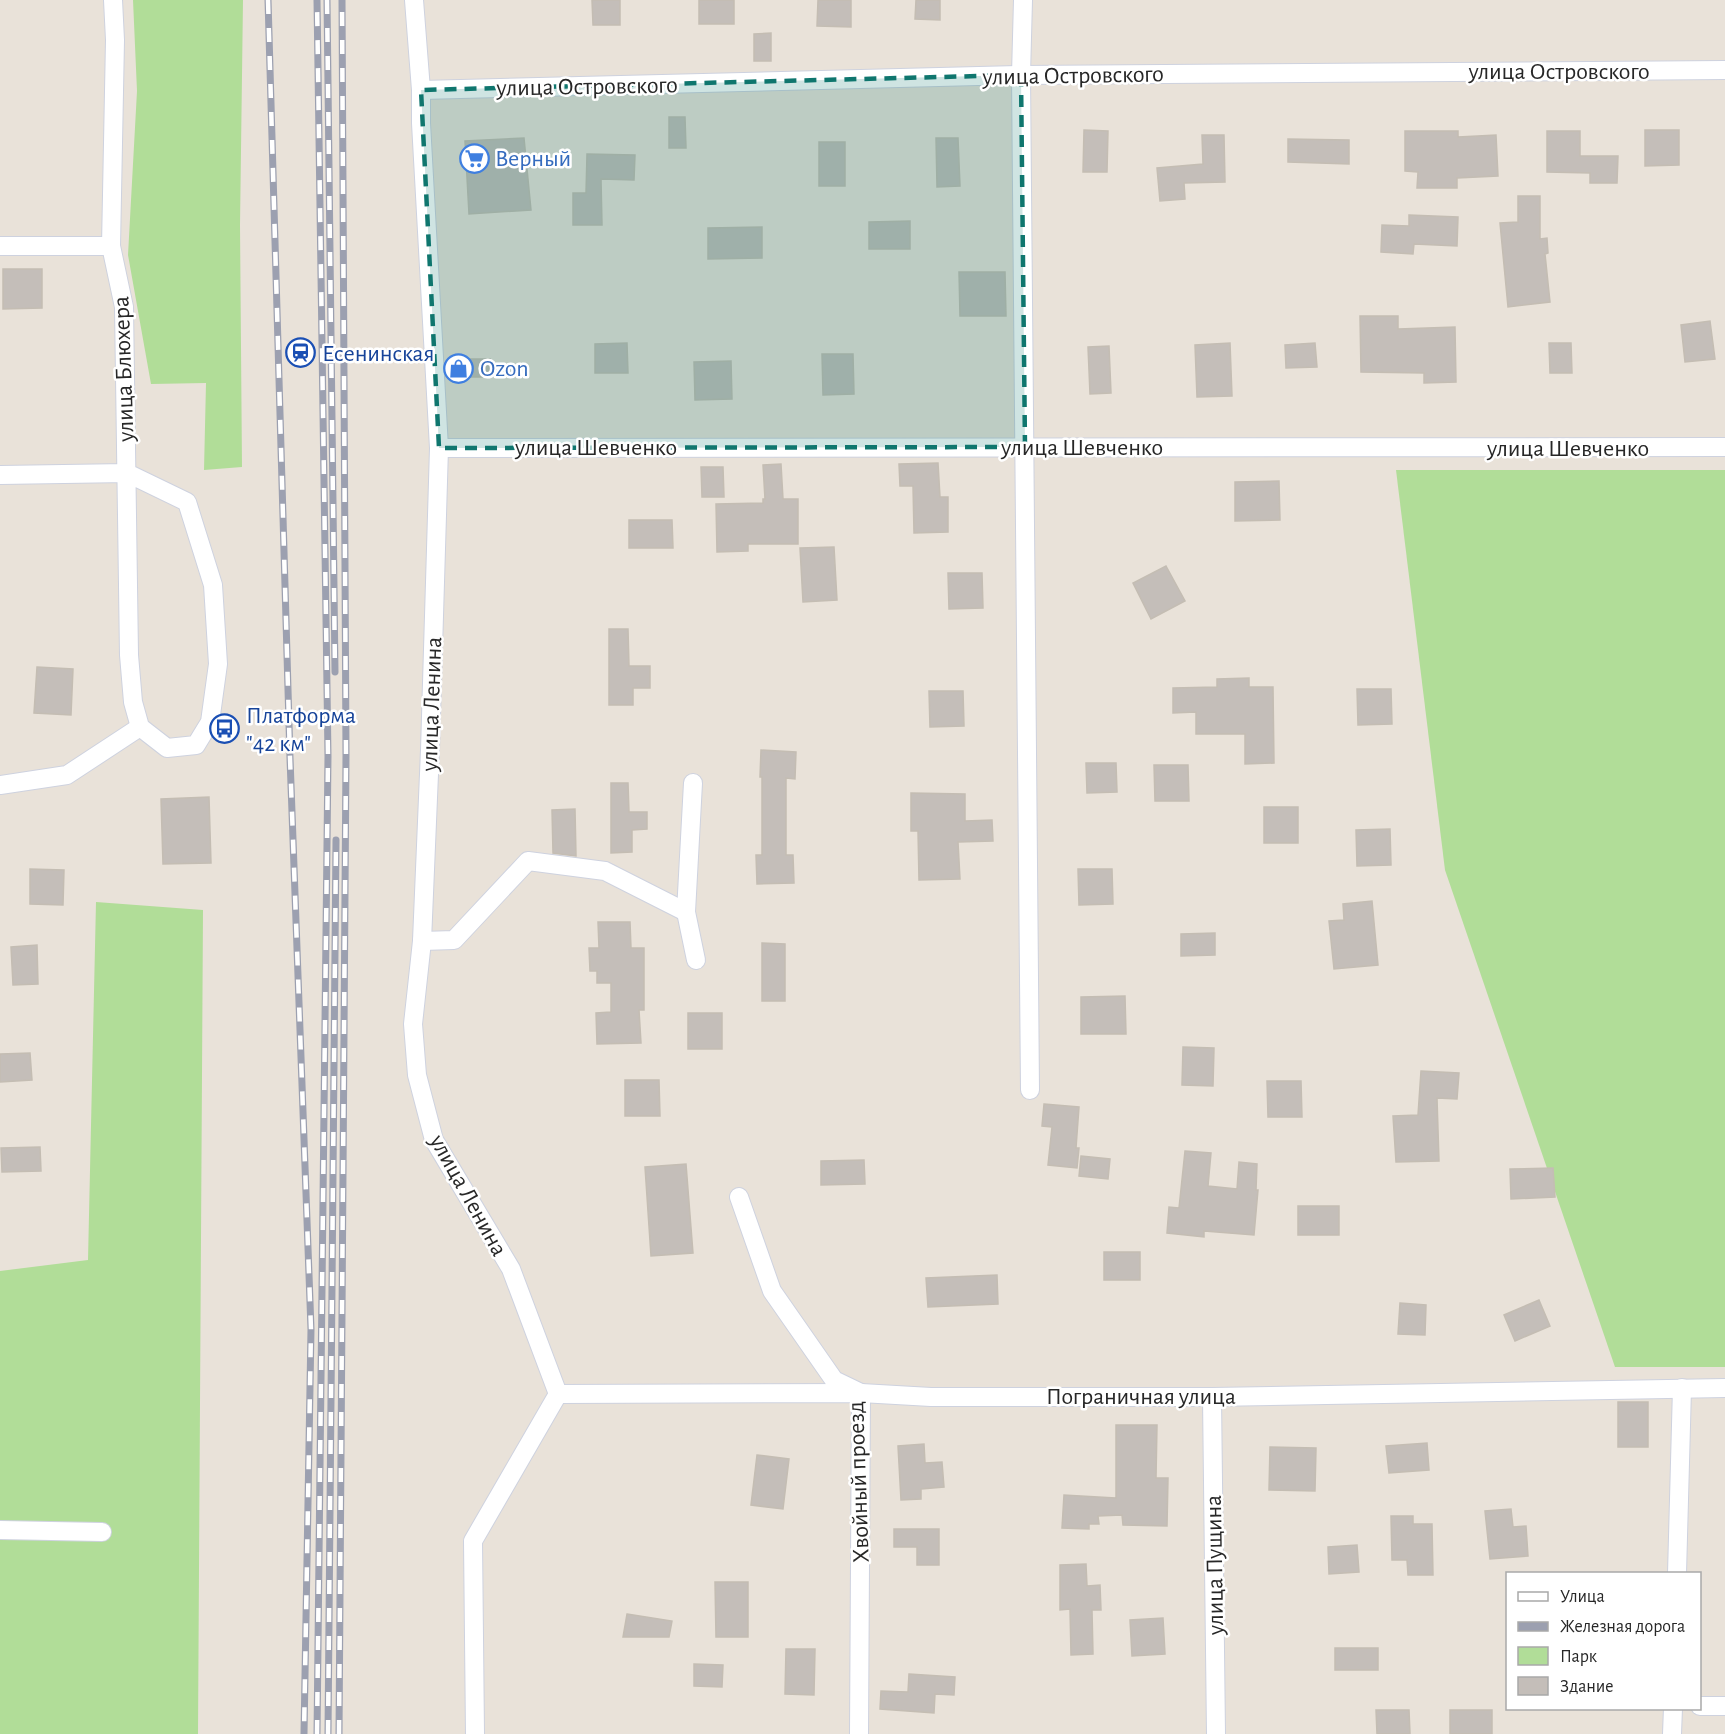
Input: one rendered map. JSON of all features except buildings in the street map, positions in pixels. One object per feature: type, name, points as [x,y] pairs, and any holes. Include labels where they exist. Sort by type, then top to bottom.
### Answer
[{"type":"street","name":"улица Блюхера","points":[[113,0],[115,40],[111,246],[124,307],[129,655],[133,702],[140,727]]},
{"type":"street","name":"улица Ленина","points":[[414,0],[422,90],[421,123],[438,448],[422,941],[413,1024],[417,1075],[434,1140],[511,1269],[558,1394]]},
{"type":"street","points":[[1023,0],[1021,75],[1030,1090]]},
{"type":"street","name":"улица Островского","points":[[422,90],[1021,75],[1725,70]]},
{"type":"street","points":[[0,246],[111,246]]},
{"type":"street","name":"улица Шевченко","points":[[438,448],[1725,447]]},
{"type":"street","points":[[0,475],[127,473],[187,502],[213,585],[218,664],[210,722],[196,745],[167,748],[140,727],[67,775],[0,785]]},
{"type":"street","points":[[693,783],[686,912],[696,960]]},
{"type":"street","points":[[422,941],[454,940],[528,861],[604,871],[686,912]]},
{"type":"street","name":"Хвойный проезд","points":[[739,1197],[772,1291],[834,1380],[861,1394],[859,1734]]},
{"type":"street","points":[[1677,1572],[1682,1388]]},
{"type":"street","name":"Пограничная улица","points":[[558,1394],[861,1394],[931,1397],[1212,1396],[1725,1388]]},
{"type":"street","points":[[475,1734],[474,1542],[558,1394]]},
{"type":"street","name":"улица Пущина","points":[[1212,1396],[1216,1734]]},
{"type":"street","points":[[0,1530],[102,1532]]},
{"type":"street","points":[[1701,1706],[1725,1706]]},
{"type":"street","points":[[1672,1734],[1673,1710]]},
{"type":"highlighted area","points":[[1021,75],[1025,447],[439,448],[421,90]]},
{"type":"green space","points":[[133,0],[243,0],[240,225],[242,467],[204,470],[206,383],[151,384],[128,255],[137,91]]},
{"type":"green space","points":[[1396,470],[1725,470],[1725,1367],[1615,1367],[1445,870]]},
{"type":"green space","points":[[96,902],[203,910],[198,1734],[0,1734],[0,1271],[88,1260]]},
{"type":"railway","points":[[268,0],[290,758],[311,1329],[304,1734]]},
{"type":"railway","points":[[317,0],[328,756],[317,1734]]},
{"type":"railway","points":[[327,0],[335,672]]},
{"type":"railway","points":[[339,1734],[346,755],[342,0]]},
{"type":"railway","points":[[328,1734],[336,840]]},
{"type":"place","name":"Верный","points":[[474,158]]},
{"type":"place","name":"Есенинская","points":[[301,353]]},
{"type":"place","name":"Ozon","points":[[459,368]]},
{"type":"place","name":"Платформа \"42 км\"","points":[[225,729]]}]
